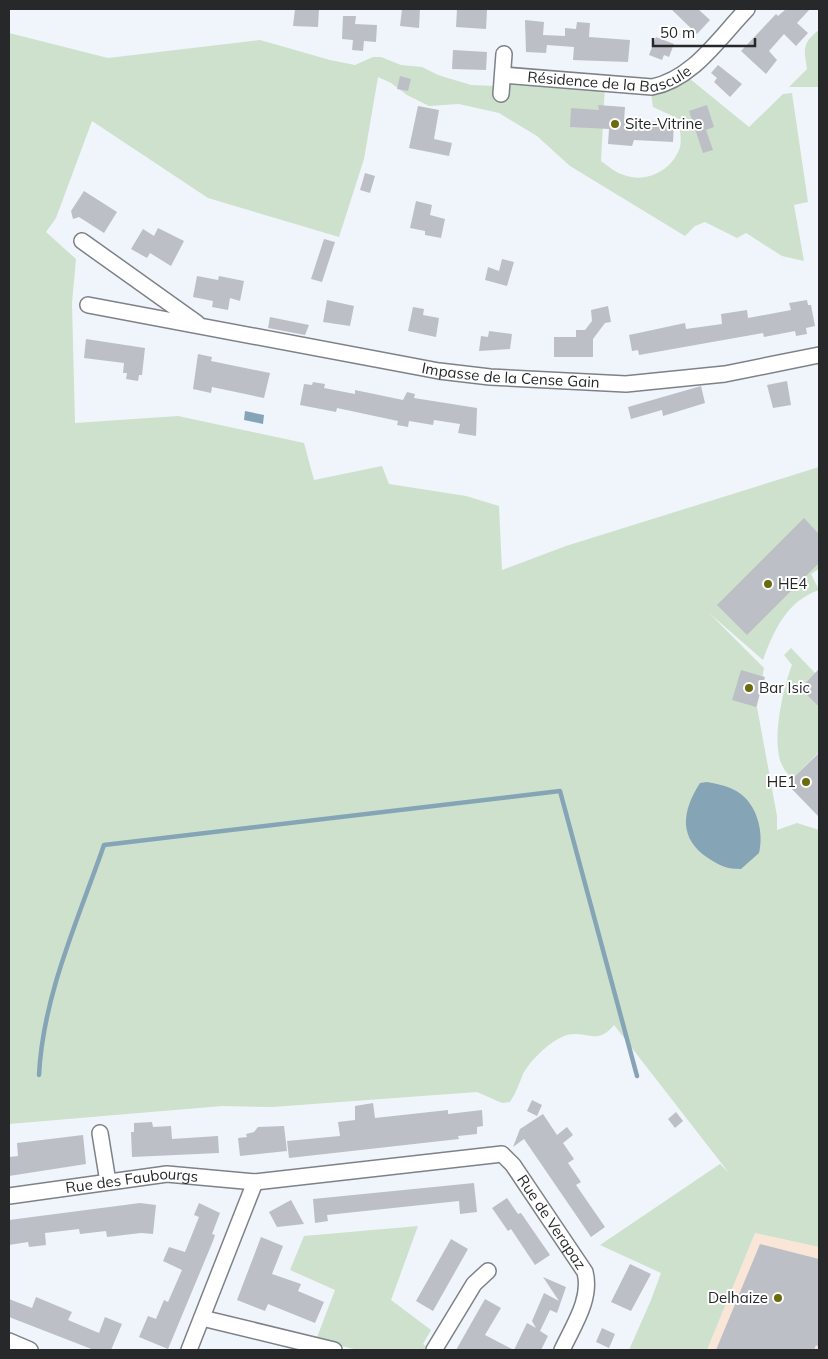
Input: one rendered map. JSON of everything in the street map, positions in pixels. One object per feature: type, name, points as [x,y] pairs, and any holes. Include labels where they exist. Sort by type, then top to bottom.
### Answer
[{"type":"street","name":"Résidence de la Bascule","points":[[502,75],[652,88],[668,84],[684,74],[747,9]]},
{"type":"street","name":"Résidence de la Bascule","points":[[501,94],[504,54]]},
{"type":"street","name":"Impasse de la Cense Gain","points":[[82,241],[203,327]]},
{"type":"street","name":"Impasse de la Cense Gain","points":[[88,305],[453,374],[626,384],[725,374],[819,355]]},
{"type":"street","points":[[100,1133],[108,1182]]},
{"type":"street","name":"Rue des Faubourgs","points":[[9,1196],[167,1174],[255,1182],[502,1154]]},
{"type":"street","name":"Rue de Verapaz","points":[[502,1154],[513,1165],[585,1272],[588,1285],[585,1300],[562,1350]]},
{"type":"street","points":[[189,1350],[255,1182]]},
{"type":"street","points":[[434,1350],[474,1284],[488,1272]]},
{"type":"street","points":[[202,1318],[334,1350]]},
{"type":"street","points":[[9,1341],[30,1350]]},
{"type":"shaded area","name":"Delhaize","points":[[755,1233],[819,1247],[819,1350],[707,1350]]},
{"type":"green space","points":[[819,30],[819,87],[789,87],[807,69],[805,56],[807,43]]},
{"type":"green space","points":[[9,33],[108,58],[260,40],[330,60],[355,65],[373,57],[381,57],[401,65],[422,67],[438,75],[471,85],[495,86],[503,75],[605,84],[601,161],[618,173],[642,178],[658,173],[672,162],[680,147],[681,137],[679,119],[653,107],[650,87],[684,74],[749,127],[783,94],[792,93],[808,202],[794,205],[804,261],[782,256],[746,233],[737,238],[705,222],[695,226],[685,236],[570,166],[537,136],[499,113],[459,104],[429,106],[378,77],[364,159],[339,237],[208,198],[92,121],[56,218],[46,232],[76,259],[72,303],[75,423],[178,416],[304,443],[314,480],[382,466],[389,484],[466,496],[499,506],[502,570],[566,546],[819,467],[819,569],[811,574],[819,590],[798,601],[790,609],[777,628],[763,660],[709,613],[764,668],[757,707],[777,816],[777,830],[797,823],[819,830],[819,1247],[755,1233],[707,1350],[629,1350],[661,1273],[600,1245],[720,1164],[729,1173],[614,1025],[601,1035],[576,1034],[562,1037],[551,1043],[526,1069],[510,1102],[502,1103],[477,1092],[272,1107],[222,1106],[9,1124]]},
{"type":"green space","points":[[791,648],[815,673],[800,687],[819,707],[819,752],[792,779],[783,767],[779,757],[778,745],[779,716],[792,665],[784,655]]},
{"type":"green space","points":[[418,1226],[391,1300],[431,1330],[423,1344],[427,1347],[425,1350],[358,1350],[316,1340],[335,1290],[290,1270],[304,1236]]},
{"type":"water","points":[[245,411],[264,415],[263,424],[244,420]]},
{"type":"water","points":[[707,782],[727,787],[745,797],[758,819],[761,836],[759,853],[741,869],[724,866],[708,858],[698,850],[688,833],[686,824],[689,804],[700,783]]},
{"type":"building","points":[[295,9],[319,9],[318,27],[293,26]]},
{"type":"building","points":[[402,9],[420,9],[419,28],[400,26]]},
{"type":"building","points":[[457,9],[487,10],[486,29],[456,27]]},
{"type":"building","points":[[671,9],[698,9],[710,20],[697,34]]},
{"type":"building","points":[[786,9],[810,9],[797,23],[808,33],[796,46],[784,34],[769,51],[777,60],[766,74],[741,51],[776,14],[778,16]]},
{"type":"building","points":[[343,16],[356,16],[355,24],[377,25],[376,42],[364,41],[363,51],[352,50],[353,40],[342,39]]},
{"type":"building","points":[[525,20],[544,22],[543,35],[565,36],[565,28],[576,29],[577,22],[590,23],[589,37],[630,40],[628,62],[573,60],[574,47],[547,45],[546,53],[526,52]]},
{"type":"building","points":[[656,37],[674,44],[669,57],[664,55],[662,60],[649,55]]},
{"type":"building","points":[[453,50],[487,52],[486,70],[452,69]]},
{"type":"building","points":[[718,65],[742,84],[730,97],[714,82],[717,78],[711,73]]},
{"type":"building","points":[[400,76],[411,79],[408,91],[397,89]]},
{"type":"building","points":[[598,105],[625,107],[624,121],[674,122],[673,142],[634,140],[632,146],[608,144],[609,129],[570,127],[571,108],[599,110]]},
{"type":"building","points":[[707,105],[714,127],[706,130],[713,150],[703,153],[689,111]]},
{"type":"building","points":[[418,106],[439,110],[434,139],[452,143],[449,156],[409,148]]},
{"type":"building","points":[[365,173],[375,176],[370,193],[360,190]]},
{"type":"building","points":[[84,191],[117,212],[104,233],[79,217],[73,219],[71,211]]},
{"type":"building","points":[[416,201],[432,205],[430,215],[445,219],[441,238],[425,235],[425,231],[410,228]]},
{"type":"building","points":[[158,228],[184,241],[171,266],[150,253],[147,258],[131,249],[143,229],[154,236]]},
{"type":"building","points":[[324,239],[335,242],[322,282],[311,279]]},
{"type":"building","points":[[502,259],[514,262],[507,286],[485,280],[488,267],[499,271]]},
{"type":"building","points":[[197,276],[218,280],[219,276],[244,281],[240,301],[230,298],[228,310],[212,307],[213,301],[193,297]]},
{"type":"building","points":[[327,300],[354,306],[350,326],[323,322]]},
{"type":"building","points":[[807,300],[808,305],[811,305],[815,326],[806,328],[807,334],[796,336],[795,331],[764,337],[763,333],[639,355],[638,350],[632,351],[629,335],[685,323],[686,329],[722,324],[721,314],[747,310],[748,318],[791,310],[789,303]]},
{"type":"building","points":[[608,306],[611,322],[605,323],[593,339],[593,357],[554,357],[554,337],[576,337],[576,330],[585,330],[592,321],[591,310]]},
{"type":"building","points":[[413,307],[424,309],[423,315],[439,318],[436,337],[408,331]]},
{"type":"building","points":[[270,317],[309,325],[305,335],[268,328]]},
{"type":"building","points":[[489,331],[512,334],[510,349],[479,351],[481,336],[488,337]]},
{"type":"building","points":[[86,339],[145,348],[142,375],[139,375],[138,381],[126,379],[127,373],[123,373],[124,363],[84,358]]},
{"type":"building","points":[[198,354],[212,357],[211,361],[270,373],[264,398],[212,387],[211,393],[193,389]]},
{"type":"building","points":[[787,381],[791,405],[773,408],[767,385]]},
{"type":"building","points":[[313,382],[325,384],[324,388],[355,394],[355,390],[403,400],[407,392],[415,394],[414,398],[477,408],[476,436],[458,433],[460,424],[434,420],[433,425],[409,421],[408,427],[397,425],[398,421],[337,408],[336,412],[300,405],[304,384],[312,385]]},
{"type":"building","points":[[701,386],[705,403],[663,416],[662,410],[631,419],[628,407]]},
{"type":"building","name":"HE4","points":[[804,518],[819,534],[819,563],[747,635],[717,605]]},
{"type":"building","points":[[819,669],[819,707],[800,688]]},
{"type":"building","name":"Bar Isic","points":[[741,670],[765,677],[756,707],[732,700]]},
{"type":"building","name":"HE1","points":[[819,753],[819,817],[791,788],[795,784],[791,780]]},
{"type":"building","points":[[532,1100],[542,1105],[537,1116],[527,1111]]},
{"type":"building","points":[[373,1103],[375,1118],[448,1110],[448,1114],[482,1110],[483,1126],[477,1127],[477,1134],[458,1136],[459,1139],[289,1158],[287,1141],[340,1136],[338,1122],[355,1120],[355,1106]]},
{"type":"building","points":[[676,1112],[683,1121],[675,1128],[668,1119]]},
{"type":"building","points":[[543,1114],[557,1135],[567,1127],[573,1135],[563,1143],[574,1159],[568,1163],[581,1182],[576,1185],[605,1227],[591,1237],[524,1139],[513,1147],[520,1129]]},
{"type":"building","points":[[152,1122],[153,1127],[171,1126],[172,1139],[218,1136],[219,1153],[132,1157],[131,1132],[134,1132],[134,1123]]},
{"type":"building","points":[[284,1126],[287,1151],[240,1156],[238,1138],[247,1137],[246,1134],[254,1132],[258,1127]]},
{"type":"building","points":[[83,1135],[86,1164],[9,1176],[9,1157],[18,1156],[17,1143]]},
{"type":"building","points":[[474,1183],[477,1212],[460,1214],[459,1201],[327,1215],[328,1221],[315,1223],[313,1199]]},
{"type":"building","points":[[507,1198],[518,1214],[521,1213],[550,1255],[535,1265],[511,1229],[508,1231],[492,1208]]},
{"type":"building","points":[[291,1200],[304,1224],[277,1227],[269,1212]]},
{"type":"building","points":[[140,1203],[156,1205],[153,1234],[141,1233],[107,1237],[106,1231],[80,1234],[79,1229],[45,1233],[46,1245],[29,1247],[28,1242],[9,1245],[9,1220]]},
{"type":"building","points":[[199,1203],[220,1213],[212,1234],[215,1235],[213,1241],[168,1349],[139,1337],[148,1316],[156,1319],[164,1300],[168,1302],[182,1270],[163,1261],[169,1247],[185,1252],[199,1217],[194,1215]]},
{"type":"building","points":[[261,1237],[283,1246],[272,1274],[301,1284],[298,1291],[324,1302],[315,1323],[268,1304],[265,1311],[237,1300]]},
{"type":"building","points":[[451,1239],[468,1249],[433,1311],[416,1301]]},
{"type":"building","name":"Delhaize","points":[[760,1244],[819,1259],[819,1347],[816,1345],[814,1350],[716,1350]]},
{"type":"building","points":[[630,1264],[651,1274],[631,1311],[611,1302]]},
{"type":"building","points":[[543,1277],[566,1287],[557,1313],[550,1310],[540,1331],[548,1336],[541,1350],[514,1350],[527,1323],[536,1328],[532,1321],[544,1293],[559,1301]]},
{"type":"building","points":[[36,1297],[72,1312],[68,1320],[99,1333],[105,1317],[122,1324],[111,1350],[94,1350],[9,1317],[9,1299],[32,1308]]},
{"type":"building","points":[[485,1299],[501,1308],[485,1335],[514,1350],[456,1350]]},
{"type":"building","points":[[602,1328],[615,1334],[609,1348],[596,1342]]},
{"type":"waterway","points":[[39,1075],[42,1045],[54,987],[104,845],[560,791],[637,1076]]},
{"type":"place","name":"Site-Vitrine","points":[[615,124]]},
{"type":"place","name":"HE4","points":[[768,584]]},
{"type":"place","name":"Bar Isic","points":[[749,688]]},
{"type":"place","name":"HE1","points":[[806,782]]},
{"type":"place","name":"Delhaize","points":[[778,1298]]}]
